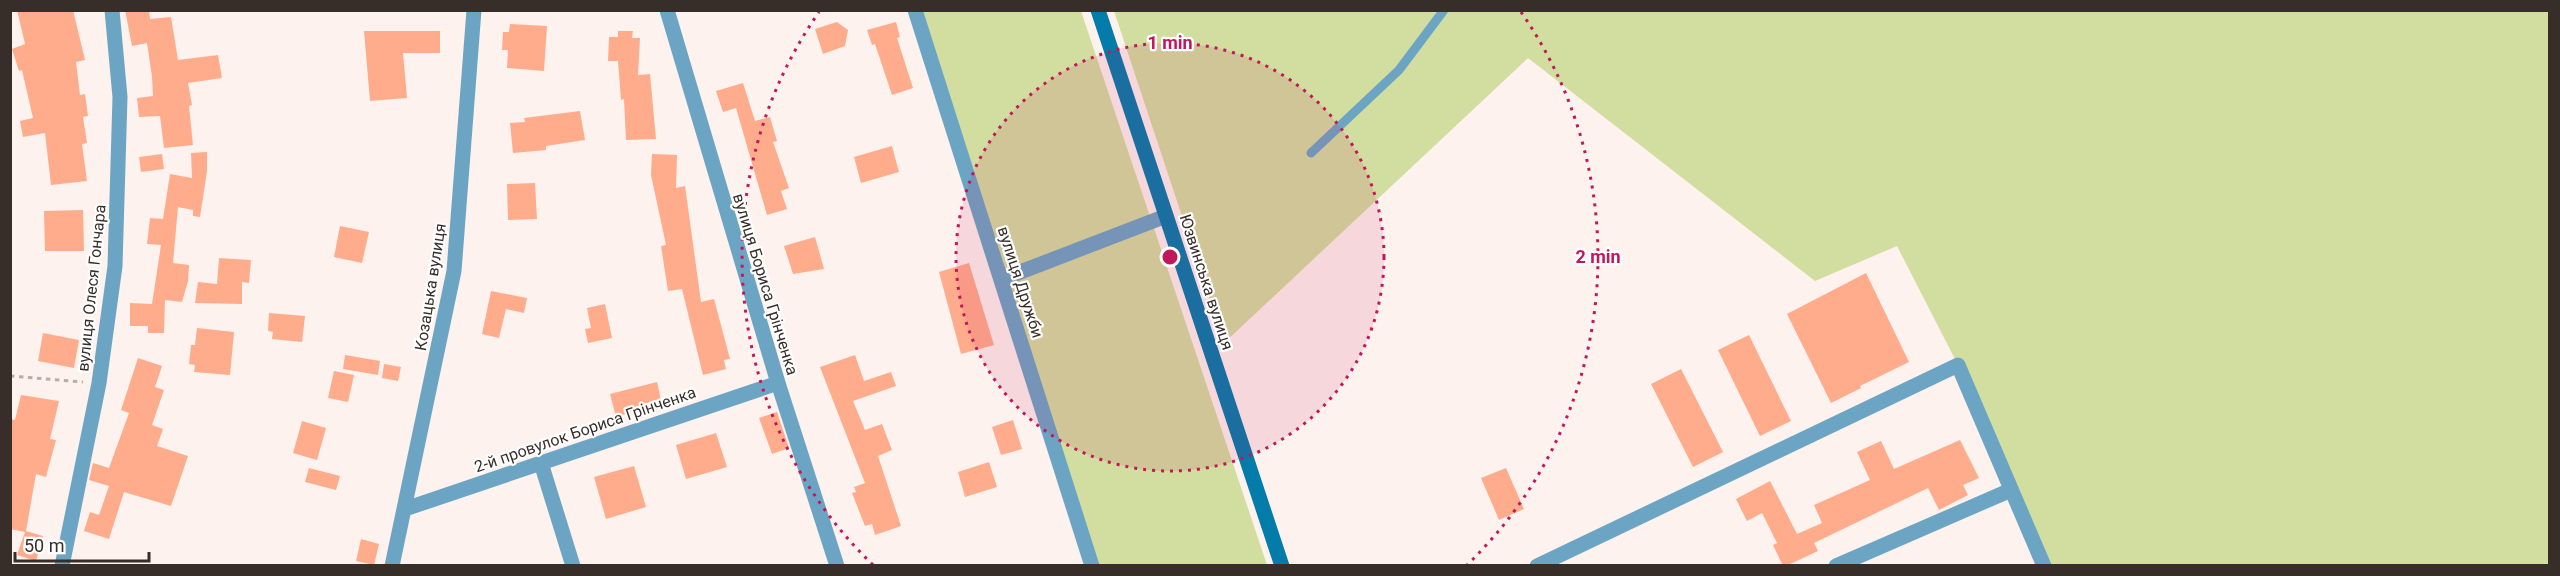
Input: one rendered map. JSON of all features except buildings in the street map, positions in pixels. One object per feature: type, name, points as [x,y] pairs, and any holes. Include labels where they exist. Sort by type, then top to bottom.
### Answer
[{"type":"main road","name":"Юзвинська вулиця","points":[[1098,10],[1282,566]]},
{"type":"street","name":"вулиця Олеся Гончара","points":[[62,566],[99,383],[110,311],[118,218],[120,97],[112,10]]},
{"type":"street","name":"Козацька вулиця","points":[[392,566],[458,243],[474,10]]},
{"type":"street","name":"вулиця Бориса Грінченка","points":[[667,10],[777,383],[837,566]]},
{"type":"street","name":"вулиця Дружби","points":[[915,10],[1092,566]]},
{"type":"street","points":[[1002,279],[1166,216]]},
{"type":"street","points":[[1537,566],[1958,365],[2044,566]]},
{"type":"street","name":"2-й провулок Бориса Грінченка","points":[[405,509],[777,383]]},
{"type":"street","points":[[541,463],[573,566]]},
{"type":"street","points":[[1836,566],[2011,490]]},
{"type":"lane","points":[[1311,153],[1400,70],[1444,10]]},
{"type":"path","points":[[10,376],[99,383]]},
{"type":"green space","points":[[916,11],[1081,11],[1267,565],[1092,565]]},
{"type":"green space","points":[[1114,11],[2549,11],[2549,565],[2045,565],[1958,365],[1897,246],[1815,281],[1528,58],[1224,343]]}]
